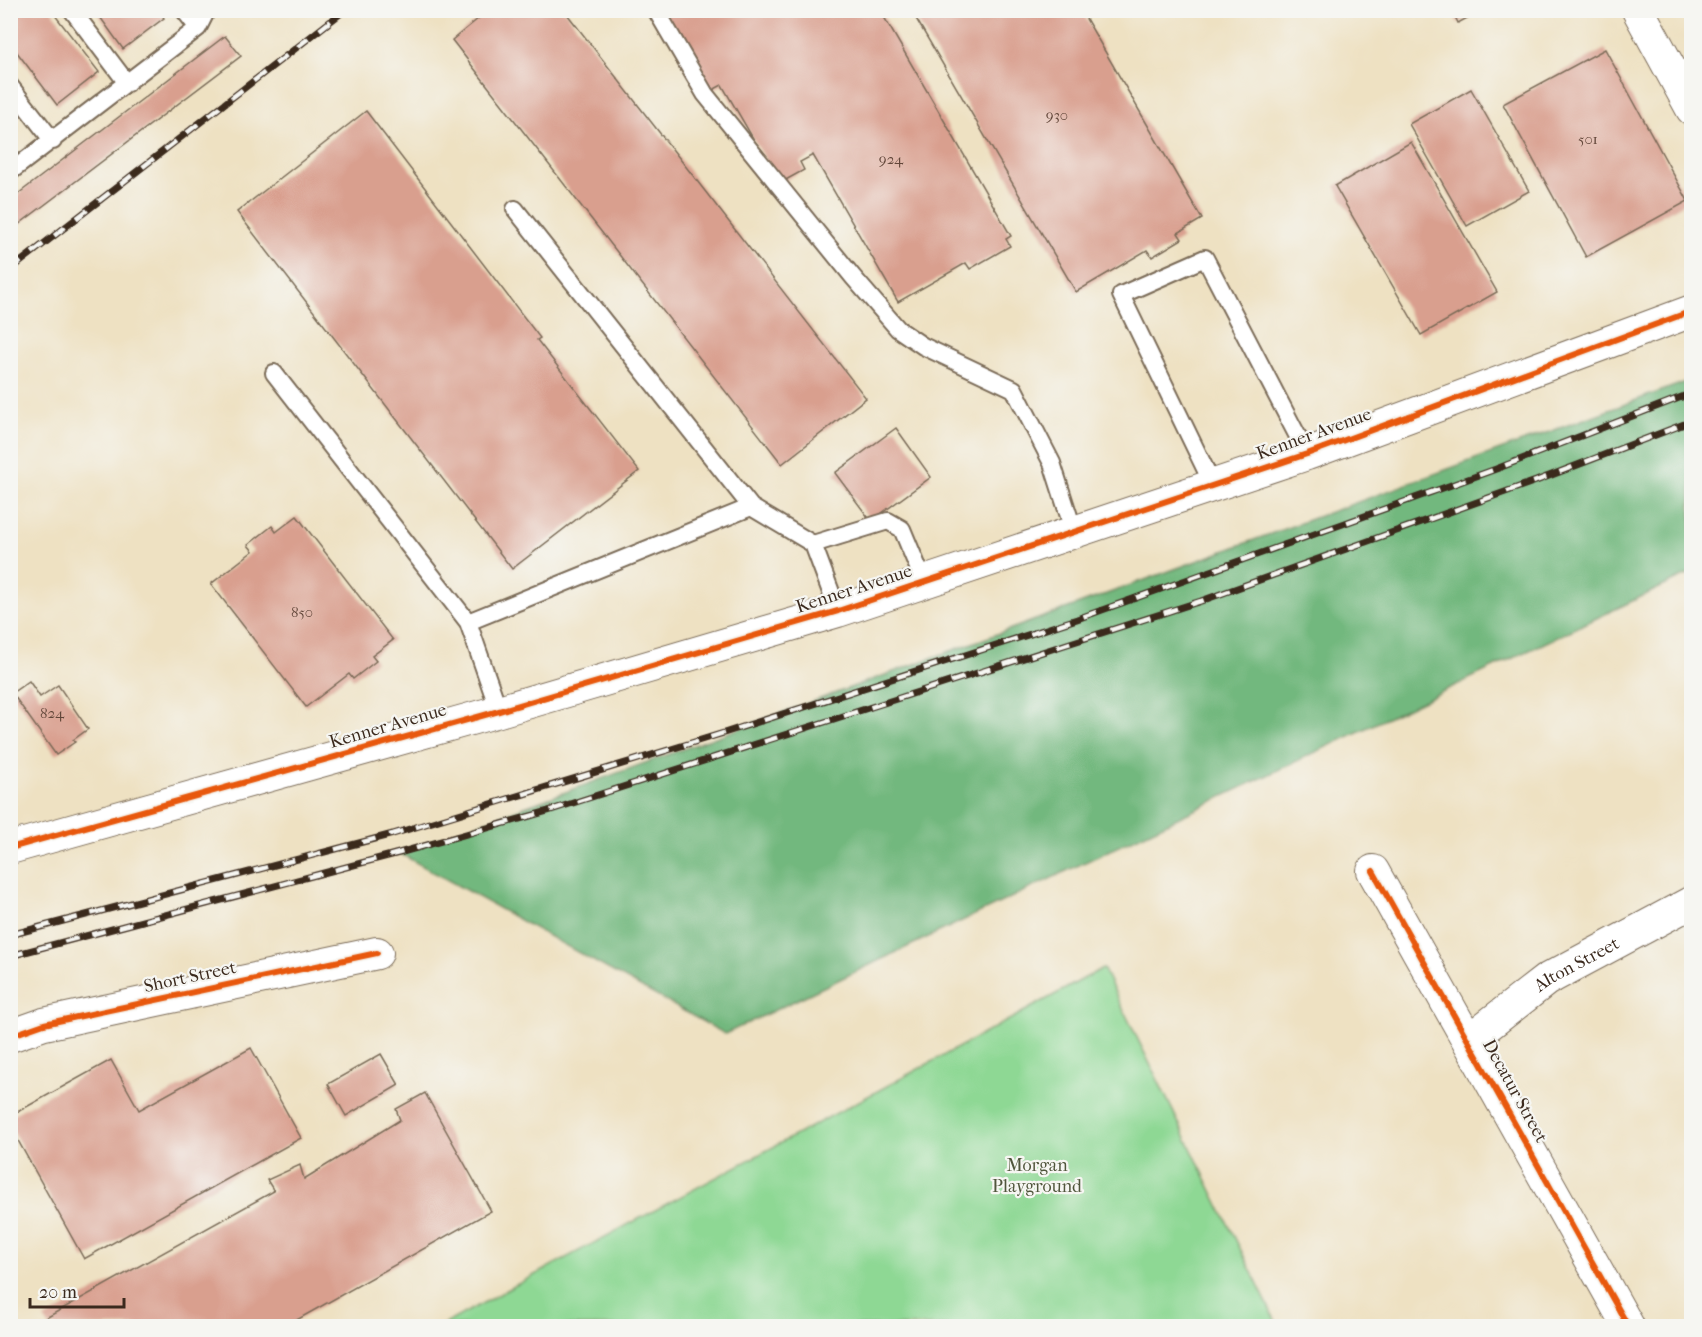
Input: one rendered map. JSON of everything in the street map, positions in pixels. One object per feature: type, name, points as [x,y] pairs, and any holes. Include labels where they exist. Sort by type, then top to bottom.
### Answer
[{"type":"street","points":[[1638,10],[1692,109]]},
{"type":"street","name":"Kenner Avenue","points":[[10,848],[498,711],[838,611],[1307,454],[1692,311]]},
{"type":"street","name":"Decatur Street","points":[[1373,871],[1628,1326]]},
{"type":"street","name":"Alton Street","points":[[1469,1040],[1546,980],[1692,902]]},
{"type":"street","name":"Short Street","points":[[10,1035],[44,1024],[377,952]]},
{"type":"lane","points":[[72,10],[127,83]]},
{"type":"lane","points":[[184,10],[198,28]]},
{"type":"lane","points":[[10,172],[198,28],[207,10]]},
{"type":"lane","points":[[656,10],[705,94],[898,329],[923,346],[1014,388],[1052,463],[1074,532]]},
{"type":"lane","points":[[10,86],[53,141]]},
{"type":"lane","points":[[515,209],[751,507],[813,544],[838,611]]},
{"type":"lane","points":[[1213,485],[1121,295],[1205,258],[1307,454]]},
{"type":"lane","points":[[274,373],[468,622],[498,711]]},
{"type":"lane","points":[[468,622],[751,507]]},
{"type":"lane","points":[[813,544],[888,521],[902,529],[924,582]]},
{"type":"green space","points":[[1691,380],[1691,573],[725,1034],[399,853]]},
{"type":"green space","name":"Morgan Playground","points":[[1103,968],[1278,1326],[441,1326],[938,1058]]},
{"type":"building","points":[[10,10],[51,10],[99,72],[57,105],[10,43]]},
{"type":"building","points":[[95,10],[159,10],[164,18],[123,49]]},
{"type":"building","points":[[489,10],[564,10],[866,398],[782,464],[452,40]]},
{"type":"building","points":[[662,10],[880,10],[1011,236],[1006,239],[1010,246],[970,269],[966,263],[898,302],[813,155],[800,162],[804,170],[782,182],[775,176],[722,85],[709,92]]},
{"type":"building","points":[[911,10],[1081,10],[1202,219],[1178,233],[1182,239],[1152,257],[1147,250],[1076,292]]},
{"type":"building","points":[[1452,10],[1482,10],[1458,23]]},
{"type":"building","points":[[1509,10],[1523,10],[1512,16]]},
{"type":"building","points":[[225,36],[241,56],[10,231],[10,200]]},
{"type":"building","points":[[1605,49],[1688,201],[1586,257],[1503,104]]},
{"type":"building","points":[[1471,89],[1529,191],[1467,226],[1409,124]]},
{"type":"building","points":[[366,111],[540,338],[537,340],[639,471],[512,569],[237,212]]},
{"type":"building","points":[[1411,142],[1497,292],[1421,335],[1335,186]]},
{"type":"building","points":[[896,428],[931,477],[871,521],[835,473]]},
{"type":"building","points":[[297,516],[393,640],[372,656],[376,661],[353,679],[349,674],[306,707],[211,584],[253,551],[248,545],[272,526],[276,532]]},
{"type":"building","points":[[29,681],[40,697],[58,685],[88,729],[73,740],[75,742],[56,755],[12,693]]},
{"type":"building","points":[[251,1048],[301,1138],[84,1259],[10,1126],[10,1116],[111,1060],[139,1110]]},
{"type":"building","points":[[381,1054],[399,1085],[346,1116],[328,1084]]},
{"type":"building","points":[[425,1093],[491,1211],[286,1326],[49,1326],[44,1319],[274,1191],[267,1180],[300,1165],[304,1179],[400,1120],[396,1109]]},
{"type":"railway","points":[[10,270],[345,10]]},
{"type":"railway","points":[[10,935],[393,834],[727,732],[1077,619],[1496,469],[1692,393]]},
{"type":"railway","points":[[10,956],[548,811],[1201,601],[1536,481],[1692,421]]},
{"type":"cycle path","points":[[10,848],[499,711],[838,611],[1307,454],[1692,311]]},
{"type":"cycle path","points":[[1373,871],[1628,1326]]},
{"type":"cycle path","points":[[10,1036],[44,1024],[377,953]]}]
